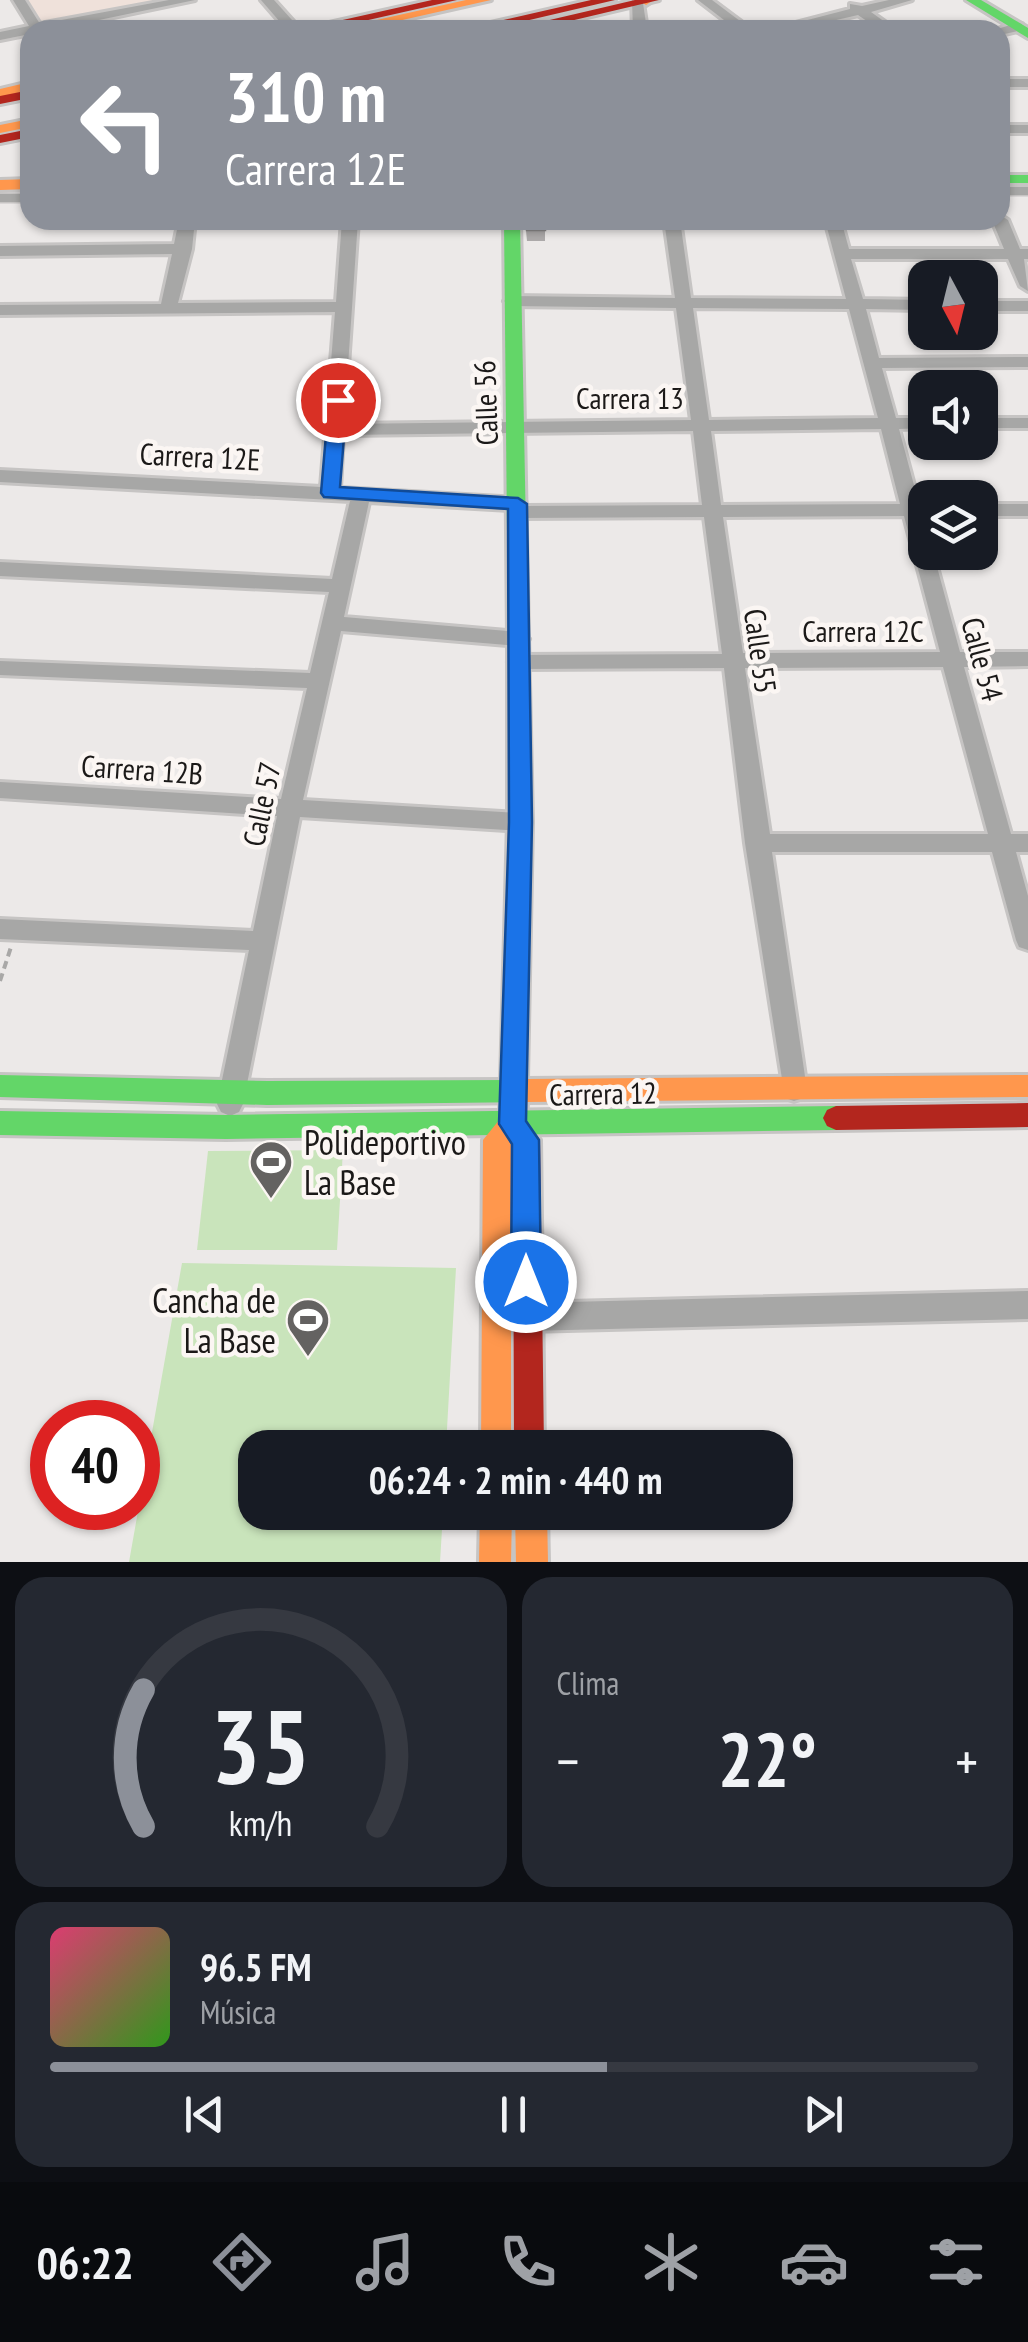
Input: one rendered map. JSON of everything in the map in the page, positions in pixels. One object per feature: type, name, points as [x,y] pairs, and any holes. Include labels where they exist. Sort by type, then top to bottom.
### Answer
[{"type":"street","points":[[81,20],[189,0]]},
{"type":"street","points":[[266,0],[285,20]]},
{"type":"street","points":[[370,20],[451,0]]},
{"type":"street","points":[[379,20],[485,0]]},
{"type":"street","points":[[514,20],[609,0]]},
{"type":"street","points":[[704,0],[731,20]]},
{"type":"street","points":[[845,0],[874,20]]},
{"type":"street","points":[[818,20],[906,0]]},
{"type":"street","points":[[972,0],[1006,20]]},
{"type":"street","points":[[997,0],[1018,27]]},
{"type":"street","points":[[559,20],[645,1]]},
{"type":"street","points":[[168,311],[186,230]]},
{"type":"street","points":[[330,493],[349,230]]},
{"type":"street","name":"Calle 56","points":[[497,1430],[505,1132],[513,1092],[520,822],[512,230]]},
{"type":"street","name":"Calle 55","points":[[673,230],[794,1090]]},
{"type":"street","name":"Calle 54","points":[[837,230],[888,423],[908,481]]},
{"type":"street","points":[[1006,230],[1021,254],[1028,286]]},
{"type":"street","points":[[0,252],[184,248]]},
{"type":"street","points":[[843,254],[1021,254]]},
{"type":"street","points":[[512,301],[908,305]]},
{"type":"street","points":[[998,306],[1028,306]]},
{"type":"street","points":[[0,310],[345,307]]},
{"type":"street","points":[[872,362],[1028,362]]},
{"type":"street","name":"Carrera 13","points":[[335,430],[908,423]]},
{"type":"street","points":[[998,423],[1028,423]]},
{"type":"street","name":"Carrera 12E","points":[[0,476],[330,493],[518,508],[908,510]]},
{"type":"street","name":"Calle 57","points":[[226,1127],[290,808],[361,496]]},
{"type":"street","points":[[998,510],[1028,510]]},
{"type":"street","points":[[0,569],[341,586]]},
{"type":"street","name":"Calle 54","points":[[932,570],[1028,940]]},
{"type":"street","name":"Carrera 12C","points":[[332,623],[519,651],[732,660],[1028,658]]},
{"type":"street","points":[[0,668],[320,681]]},
{"type":"street","name":"Carrera 12B","points":[[0,790],[520,822]]},
{"type":"street","points":[[757,843],[1028,843]]},
{"type":"street","points":[[8,929],[263,941]]},
{"type":"street","name":"Carrera 12","points":[[0,1086],[232,1093],[1028,1086]]},
{"type":"street","name":"Carrera 12","points":[[0,1123],[505,1132],[1028,1114]]},
{"type":"street","name":"Calle 56","points":[[505,1132],[526,1140],[529,1430]]},
{"type":"street","points":[[526,1317],[1028,1305]]},
{"type":"street","points":[[496,1530],[496,1562]]},
{"type":"street","points":[[531,1530],[532,1562]]},
{"type":"path","points":[[0,981],[8,929]]},
{"type":"shaded area","points":[[28,0],[175,0],[65,20],[40,20]]},
{"type":"green space","name":"Polideportivo La Base","points":[[343,1150],[337,1250],[197,1250],[208,1151]]},
{"type":"green space","name":"Cancha de La Base","points":[[182,1263],[456,1268],[447,1430],[238,1430],[238,1530],[442,1530],[440,1562],[129,1562],[135,1530],[160,1530],[158,1400]]},
{"type":"traffic: fast","points":[[972,0],[1005,20]]},
{"type":"traffic: fast","points":[[1010,23],[1028,34]]},
{"type":"traffic: fast","points":[[1010,179],[1028,179]]},
{"type":"traffic: fast","points":[[512,230],[518,636]]},
{"type":"traffic: fast","points":[[0,1086],[267,1093],[523,1091]]},
{"type":"traffic: fast","points":[[0,1123],[226,1127],[836,1118]]},
{"type":"traffic: slow","points":[[388,20],[485,0]]},
{"type":"traffic: slow","points":[[0,93],[20,88]]},
{"type":"traffic: slow","points":[[0,129],[20,125]]},
{"type":"traffic: slow","points":[[0,185],[20,184]]},
{"type":"traffic: slow","points":[[496,1430],[497,1140],[513,1124],[520,822],[518,636]]},
{"type":"traffic: slow","points":[[523,1091],[1028,1086]]},
{"type":"traffic: slow","points":[[495,1562],[496,1530]]},
{"type":"traffic: slow","points":[[531,1530],[532,1562]]},
{"type":"traffic: jam","points":[[354,20],[451,0]]},
{"type":"traffic: jam","points":[[514,20],[609,0]]},
{"type":"traffic: jam","points":[[560,20],[653,0]]},
{"type":"traffic: jam","points":[[0,100],[20,96]]},
{"type":"traffic: jam","points":[[0,139],[20,135]]},
{"type":"traffic: jam","points":[[836,1118],[1028,1115]]},
{"type":"traffic: jam","points":[[513,1124],[526,1140],[529,1430]]},
{"type":"place","name":"Polideportivo La Base","points":[[271,1200]]},
{"type":"place","name":"Cancha de La Base","points":[[308,1358]]},
{"type":"route","points":[[338,400],[330,493],[518,504],[520,822],[513,1124],[526,1140],[526,1282]]}]
